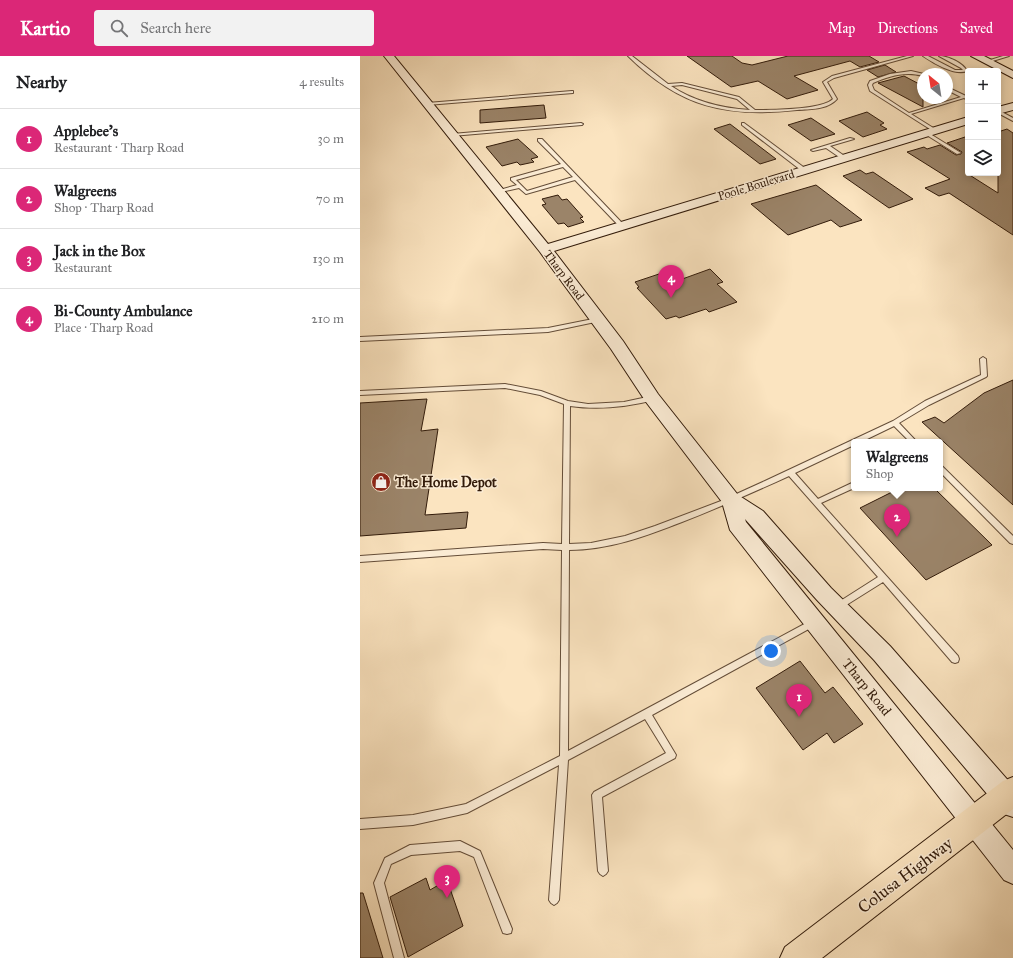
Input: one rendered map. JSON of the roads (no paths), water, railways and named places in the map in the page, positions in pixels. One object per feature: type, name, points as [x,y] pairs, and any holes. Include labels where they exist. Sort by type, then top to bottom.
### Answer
[{"type":"highway","name":"Colusa Highway","points":[[796,958],[974,822],[1011,798]]},
{"type":"street","name":"Tharp Road","points":[[388,56],[545,249],[617,344],[652,398],[731,500],[756,516],[809,578],[882,653],[1011,798]]},
{"type":"street","points":[[976,56],[1013,75]]},
{"type":"street","points":[[1001,110],[1013,106]]},
{"type":"street","name":"Poole Boulevard","points":[[545,249],[965,121]]},
{"type":"street","name":"Tharp Road","points":[[731,500],[737,525],[1013,871]]},
{"type":"lane","points":[[630,56],[667,85],[692,99],[724,108],[754,111],[823,106],[831,103],[835,99],[825,82],[833,77],[911,56]]},
{"type":"lane","points":[[925,56],[954,71],[962,72],[965,70],[941,56]]},
{"type":"lane","points":[[986,62],[1009,56],[1013,57]]},
{"type":"lane","points":[[917,74],[910,72],[878,79],[871,82],[870,85],[872,91],[908,114],[959,153]]},
{"type":"lane","points":[[667,85],[682,84],[738,98],[754,111]]},
{"type":"lane","points":[[953,91],[965,97]]},
{"type":"lane","points":[[427,104],[572,92]]},
{"type":"lane","points":[[908,114],[965,98]]},
{"type":"lane","points":[[1001,113],[1013,120]]},
{"type":"lane","points":[[452,135],[581,124]]},
{"type":"lane","points":[[743,124],[804,170]]},
{"type":"lane","points":[[813,150],[852,139]]},
{"type":"lane","points":[[540,140],[622,226]]},
{"type":"lane","points":[[827,146],[844,158]]},
{"type":"lane","points":[[564,165],[513,179],[526,193],[576,178]]},
{"type":"lane","points":[[498,192],[520,186]]},
{"type":"lane","points":[[360,339],[548,330],[598,320]]},
{"type":"lane","points":[[860,439],[895,423],[928,403],[984,376],[982,359]]},
{"type":"lane","points":[[360,393],[505,386],[541,393],[567,403],[588,406],[624,404],[652,398]]},
{"type":"lane","points":[[554,900],[564,758],[567,548],[567,403]]},
{"type":"lane","points":[[895,423],[911,439]]},
{"type":"lane","points":[[360,559],[543,546],[567,548],[592,546],[621,540],[653,530],[731,500],[851,443]]},
{"type":"lane","points":[[943,471],[1013,541]]},
{"type":"lane","points":[[790,472],[955,659]]},
{"type":"lane","points":[[816,502],[851,486]]},
{"type":"lane","points":[[837,607],[883,578]]},
{"type":"lane","points":[[360,824],[413,820],[467,808],[564,758],[815,622]]},
{"type":"lane","points":[[603,871],[597,796],[672,755],[646,713]]},
{"type":"lane","points":[[399,958],[379,883],[388,861],[410,850],[460,846],[477,854],[507,929]]},
{"type":"place","name":"Bi-County Ambulance","points":[[671,298]]},
{"type":"place","name":"The Home Depot","points":[[381,482]]},
{"type":"place","name":"Walgreens","points":[[897,537]]},
{"type":"place","name":"Applebee's","points":[[799,717]]},
{"type":"place","name":"Jack in the Box","points":[[447,898]]}]
